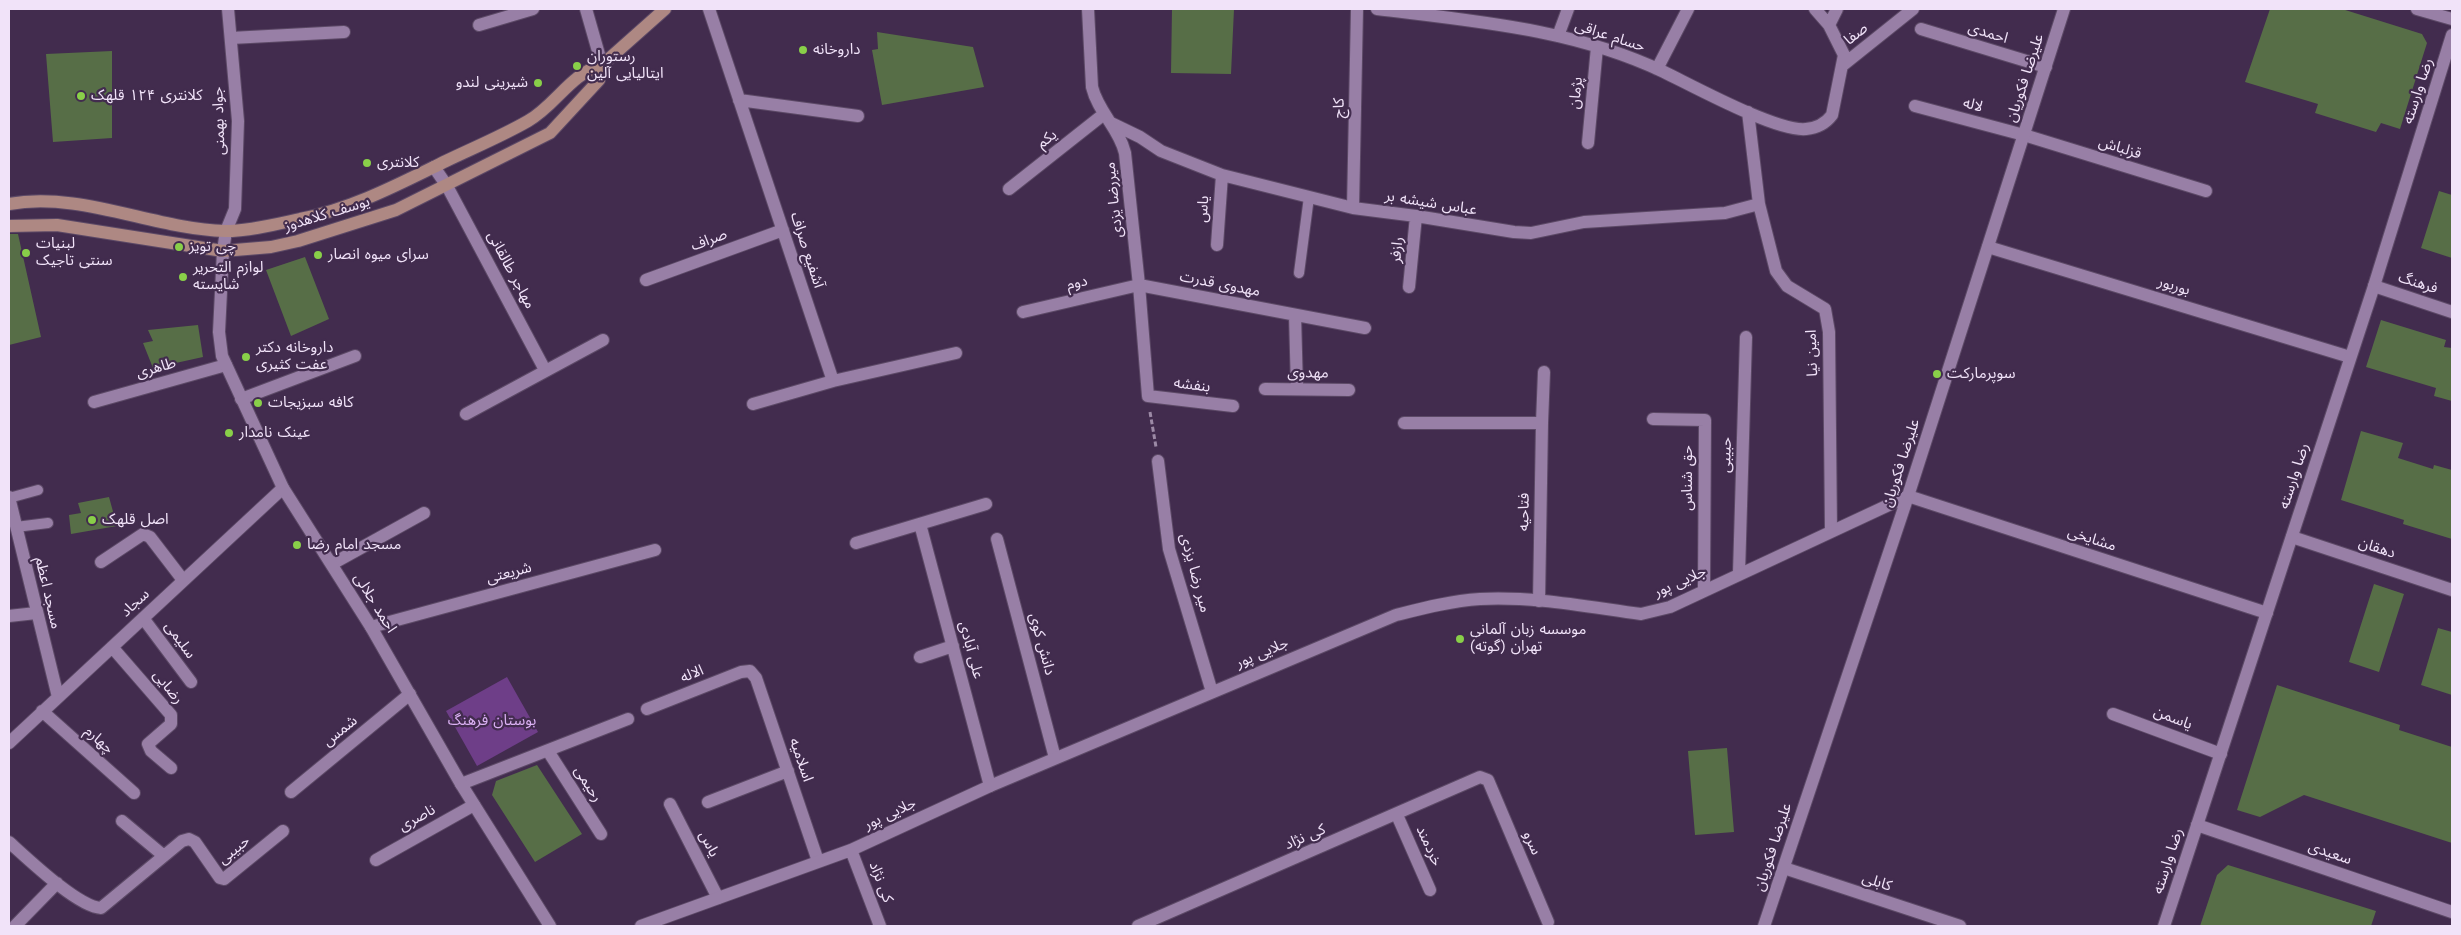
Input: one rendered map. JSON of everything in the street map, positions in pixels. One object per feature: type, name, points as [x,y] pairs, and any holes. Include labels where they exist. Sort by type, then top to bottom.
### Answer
[{"type":"main road","name":"یوسف کلاهدوز","points":[[9,204],[58,202],[193,227],[226,231],[300,220],[332,211],[359,202],[530,120],[580,74],[590,68],[602,65],[665,9]]},
{"type":"main road","name":"یوسف کلاهدوز","points":[[9,226],[57,225],[223,251],[271,247],[322,234],[396,210],[550,133],[599,80],[602,65]]},
{"type":"street","name":"جواد بهمنی","points":[[223,251],[226,231],[235,209],[238,121],[228,9]]},
{"type":"street","points":[[479,25],[533,9]]},
{"type":"street","points":[[586,9],[602,65]]},
{"type":"street","name":"آشفیع صراف","points":[[709,9],[833,381]]},
{"type":"street","name":"میررضا یزدی","points":[[1088,9],[1092,87],[1095,98],[1119,136],[1125,153],[1148,396]]},
{"type":"street","name":"کاج","points":[[1353,208],[1357,9]]},
{"type":"street","name":"حسام عراقی","points":[[1377,9],[1487,22],[1558,36],[1597,47],[1657,69],[1748,112],[1792,128],[1816,127],[1827,121],[1832,115],[1843,65]]},
{"type":"street","points":[[1558,36],[1568,9]]},
{"type":"street","points":[[1657,69],[1688,9]]},
{"type":"street","points":[[1815,9],[1829,25],[1843,50],[1843,65]]},
{"type":"street","points":[[1829,25],[1838,9]]},
{"type":"street","name":"صفا","points":[[1843,65],[1913,9]]},
{"type":"street","name":"علیرضا فکوریان","points":[[1764,926],[1908,496],[2064,9]]},
{"type":"street","points":[[2417,9],[2452,19]]},
{"type":"street","name":"احمدی","points":[[1921,29],[2046,67]]},
{"type":"street","points":[[231,38],[344,32]]},
{"type":"street","name":"رضا وارسته","points":[[2164,926],[2374,286],[2451,43]]},
{"type":"street","name":"پژمان","points":[[1588,143],[1597,47]]},
{"type":"street","points":[[740,100],[858,116]]},
{"type":"street","name":"لاله","points":[[1915,106],[2024,135]]},
{"type":"street","name":"امین نیا","points":[[1748,112],[1759,204],[1776,271],[1780,279],[1825,309],[1829,332],[1831,531]]},
{"type":"street","name":"عباس شیشه بر","points":[[1108,119],[1161,151],[1222,175],[1353,208],[1531,233],[1584,222],[1725,213],[1759,204]]},
{"type":"street","name":"یکم","points":[[1009,189],[1108,119]]},
{"type":"street","name":"قزلباش","points":[[2024,135],[2206,192]]},
{"type":"street","name":"مهاجر طالقانی","points":[[434,167],[447,186],[545,370]]},
{"type":"street","name":"یاس","points":[[1217,245],[1222,175]]},
{"type":"street","name":"رازفر","points":[[1410,287],[1416,216]]},
{"type":"street","name":"صراف","points":[[646,280],[783,230]]},
{"type":"street","name":"بوربور","points":[[1988,247],[2350,357]]},
{"type":"street","name":"احمد جلالی","points":[[223,251],[219,332],[226,365],[282,488],[371,627],[474,806],[550,926]]},
{"type":"street","name":"دوم","points":[[1023,312],[1139,285]]},
{"type":"street","name":"مهدوی قدرت","points":[[1139,285],[1364,328]]},
{"type":"street","name":"فرهنگ","points":[[2374,286],[2452,312]]},
{"type":"street","points":[[1295,315],[1297,389]]},
{"type":"street","name":"حبیبی","points":[[1739,573],[1746,337]]},
{"type":"street","points":[[466,414],[603,340]]},
{"type":"street","points":[[753,404],[833,381],[956,353]]},
{"type":"street","points":[[241,398],[355,356]]},
{"type":"street","name":"طاهری","points":[[94,402],[226,365]]},
{"type":"street","name":"فتاحیه","points":[[1539,601],[1544,372]]},
{"type":"street","name":"مهدوی","points":[[1265,389],[1349,390]]},
{"type":"street","name":"بنفشه","points":[[1148,396],[1233,406]]},
{"type":"street","name":"حق شناس","points":[[1653,419],[1705,420],[1704,589]]},
{"type":"street","points":[[1404,423],[1542,422]]},
{"type":"street","name":"میر رضا یزدی","points":[[1158,461],[1169,549],[1212,692]]},
{"type":"street","name":"سجاد","points":[[9,743],[282,488]]},
{"type":"street","name":"جلایی پور","points":[[642,926],[851,850],[990,786],[1396,615],[1438,605],[1480,599],[1539,601],[1641,614],[1670,607],[1704,589],[1908,496]]},
{"type":"street","name":"مشایخی","points":[[1908,496],[2267,613]]},
{"type":"street","name":"مسجد اعظم","points":[[9,497],[58,697]]},
{"type":"street","points":[[856,543],[986,504]]},
{"type":"street","points":[[332,564],[424,513]]},
{"type":"street","name":"علی آبادی","points":[[920,524],[990,786]]},
{"type":"street","points":[[101,562],[143,534],[150,537],[183,580]]},
{"type":"street","name":"دهقان","points":[[2292,537],[2452,590]]},
{"type":"street","name":"دانش کوی","points":[[998,538],[1055,758]]},
{"type":"street","name":"شریعتی","points":[[371,627],[655,550]]},
{"type":"street","points":[[9,616],[36,613]]},
{"type":"street","name":"سلیمی","points":[[143,618],[191,682]]},
{"type":"street","points":[[920,657],[953,646]]},
{"type":"street","name":"رضایی","points":[[112,647],[171,715],[171,724],[148,744],[151,751],[171,768]]},
{"type":"street","name":"الاله","points":[[647,710],[741,672],[750,671]]},
{"type":"street","name":"اسلامیه","points":[[750,671],[756,678],[818,861]]},
{"type":"street","name":"شمس","points":[[291,792],[410,694]]},
{"type":"street","name":"چهارم","points":[[42,711],[134,793]]},
{"type":"street","name":"یاسمن","points":[[2113,714],[2221,754]]},
{"type":"street","points":[[461,784],[628,720]]},
{"type":"street","name":"رحیمی","points":[[548,750],[601,834]]},
{"type":"street","points":[[708,802],[788,771]]},
{"type":"street","name":"کی نژاد","points":[[1138,926],[1397,815],[1480,777],[1485,778]]},
{"type":"street","name":"سرو","points":[[1485,778],[1488,780],[1548,922]]},
{"type":"street","name":"یاس","points":[[670,804],[718,898]]},
{"type":"street","name":"ناصری","points":[[376,860],[474,806]]},
{"type":"street","name":"خردمند","points":[[1397,815],[1430,890]]},
{"type":"street","points":[[122,821],[164,856]]},
{"type":"street","name":"سعیدی","points":[[2197,825],[2452,912]]},
{"type":"street","name":"حبیبی","points":[[9,842],[57,883],[92,908],[101,908],[182,841],[188,839],[195,842],[220,878],[224,879],[283,831]]},
{"type":"street","name":"کی نژاد","points":[[851,850],[880,926]]},
{"type":"street","name":"کابلی","points":[[1784,868],[1960,926]]},
{"type":"street","points":[[15,926],[57,883]]},
{"type":"lane","points":[[1300,273],[1309,197]]},
{"type":"lane","points":[[9,497],[38,490]]},
{"type":"lane","points":[[16,527],[48,523]]},
{"type":"path","points":[[1148,396],[1158,461]]},
{"type":"green space","name":"بوستان فرهنگ","points":[[507,677],[538,732],[477,766],[446,711]]},
{"type":"building","points":[[1172,9],[1234,9],[1231,74],[1171,73]]},
{"type":"building","points":[[2270,9],[2342,9],[2422,34],[2427,43],[2400,129],[2381,123],[2376,132],[2315,113],[2318,104],[2245,82]]},
{"type":"building","points":[[877,32],[973,47],[984,87],[882,105],[872,50],[878,49]]},
{"type":"building","name":"کلانتری ۱۲۴ قلهک","points":[[112,51],[112,138],[53,142],[46,54]]},
{"type":"building","points":[[2439,191],[2452,195],[2452,258],[2421,248]]},
{"type":"building","points":[[9,234],[18,234],[41,337],[9,345]]},
{"type":"building","points":[[305,257],[329,319],[291,336],[266,270]]},
{"type":"building","points":[[2381,320],[2446,340],[2444,347],[2452,348],[2452,401],[2434,396],[2436,388],[2366,367]]},
{"type":"building","points":[[198,325],[203,357],[153,368],[143,343],[153,341],[148,330]]},
{"type":"building","points":[[2361,431],[2403,443],[2398,458],[2433,469],[2434,465],[2452,470],[2452,539],[2403,524],[2404,520],[2341,500]]},
{"type":"building","name":"اصل قلهک","points":[[109,497],[117,526],[71,534],[69,515],[81,513],[78,503]]},
{"type":"building","points":[[2374,584],[2404,594],[2379,672],[2349,662]]},
{"type":"building","points":[[2438,628],[2452,632],[2452,695],[2421,685]]},
{"type":"building","points":[[2277,685],[2400,725],[2399,730],[2452,747],[2452,843],[2304,795],[2260,817],[2237,810]]},
{"type":"building","points":[[1727,748],[1734,832],[1695,835],[1688,751]]},
{"type":"building","points":[[537,765],[582,834],[535,862],[492,795],[496,781]]},
{"type":"building","points":[[2228,865],[2376,911],[2371,926],[2200,926],[2217,875]]},
{"type":"place","name":"داروخانه","points":[[803,50]]},
{"type":"place","name":"رستوران ایتالیایی آلین","points":[[577,66]]},
{"type":"place","name":"شیرینی لندو","points":[[538,83]]},
{"type":"place","name":"کلانتری ۱۲۴ قلهک","points":[[81,96]]},
{"type":"place","name":"کلانتری","points":[[367,163]]},
{"type":"place","name":"چی تویز","points":[[179,247]]},
{"type":"place","name":"لبنیات سنتی تاجیک","points":[[26,253]]},
{"type":"place","name":"سرای میوه انصار","points":[[318,255]]},
{"type":"place","name":"لوازم التحریر شایسته","points":[[183,277]]},
{"type":"place","name":"داروخانه دکتر عفت کثیری","points":[[246,357]]},
{"type":"place","name":"سوپرمارکت","points":[[1937,374]]},
{"type":"place","name":"کافه سبزیجات","points":[[258,403]]},
{"type":"place","name":"عینک نامدار","points":[[229,433]]},
{"type":"place","name":"اصل قلهک","points":[[92,520]]},
{"type":"place","name":"مسجد امام رضا","points":[[297,545]]},
{"type":"place","name":"موسسه زبان آلمانی تهران (گوته)","points":[[1460,639]]}]
